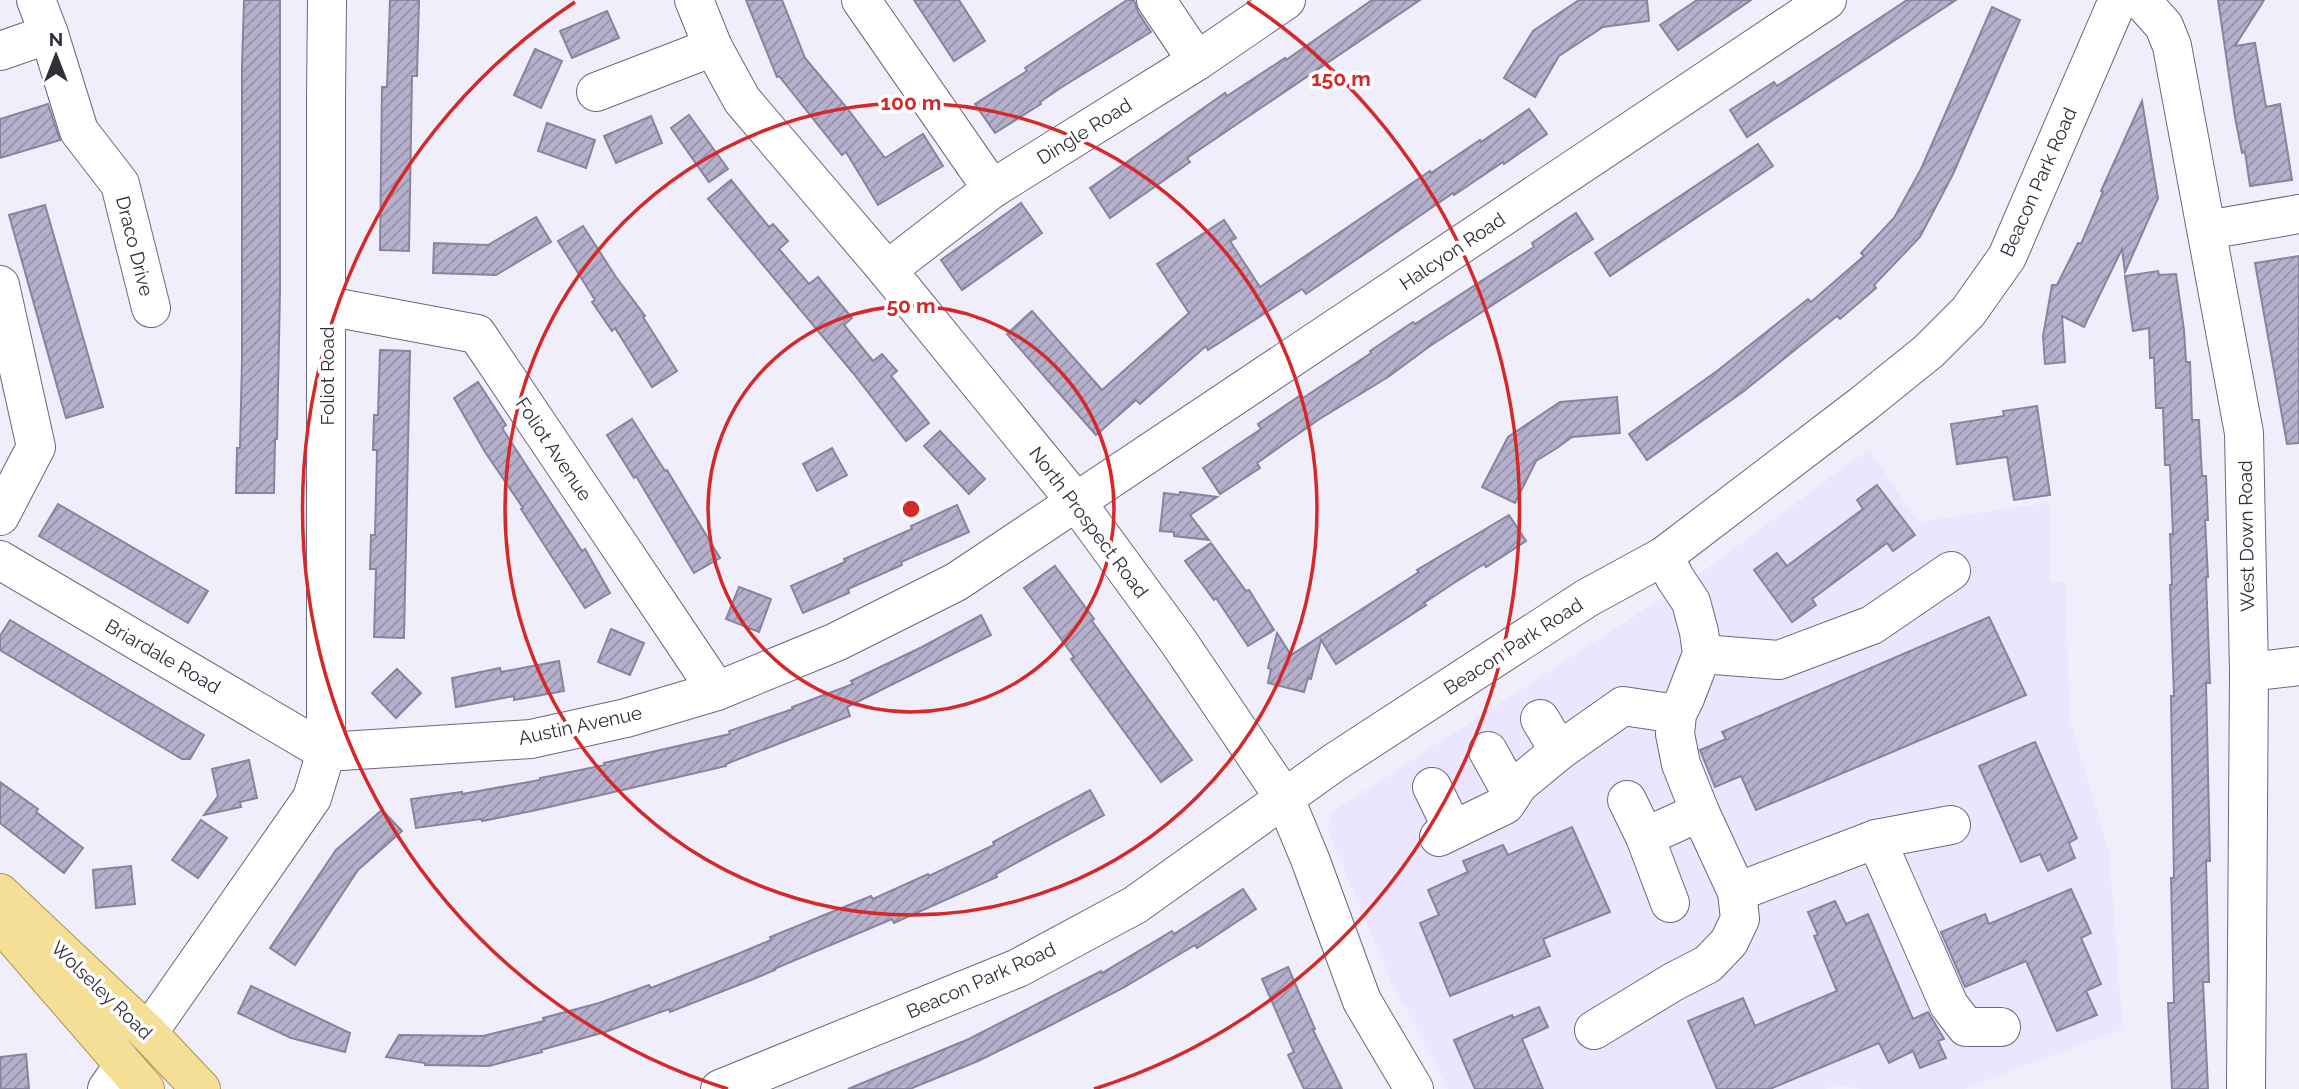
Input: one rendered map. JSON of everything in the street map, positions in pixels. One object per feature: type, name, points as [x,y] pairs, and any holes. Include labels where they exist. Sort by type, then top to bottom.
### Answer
[{"type":"main road","name":"Wolseley Road","points":[[0,893],[148,1033],[201,1089]]},
{"type":"main road","name":"Wolseley Road","points":[[0,922],[125,1081]]},
{"type":"street","name":"Foliot Road","points":[[326,752],[327,0]]},
{"type":"street","name":"North Prospect Road","points":[[694,0],[713,47],[742,100],[887,270],[1077,503],[1178,641],[1284,799],[1310,859],[1362,1001],[1414,1089]]},
{"type":"street","points":[[861,0],[992,188]]},
{"type":"street","points":[[1156,0],[1197,61]]},
{"type":"street","name":"Dingle Road","points":[[887,270],[992,188],[1197,61],[1286,0]]},
{"type":"street","name":"Halcyon Road","points":[[1077,503],[1827,0]]},
{"type":"street","name":"Beacon Park Road","points":[[720,1089],[1018,968],[1135,905],[1335,762],[1587,598],[1664,556],[1862,405],[1929,351],[1968,312],[2007,257],[2118,0]]},
{"type":"street","name":"West Down Road","points":[[2141,0],[2164,26],[2172,46],[2244,433],[2249,672],[2246,1089]]},
{"type":"street","name":"Draco Drive","points":[[0,51],[43,17],[79,131],[120,184],[151,308]]},
{"type":"street","points":[[596,92],[713,47]]},
{"type":"street","points":[[2207,230],[2299,214]]},
{"type":"street","points":[[0,285],[36,447],[0,516]]},
{"type":"street","name":"Foliot Avenue","points":[[327,306],[477,334],[717,691]]},
{"type":"street","name":"Austin Avenue","points":[[326,752],[531,739],[626,718],[717,691],[836,642],[956,582],[1077,503]]},
{"type":"street","points":[[1594,1030],[1708,964],[1729,942],[1740,919],[1737,892],[1681,764],[1675,734],[1676,714],[1702,654],[1691,602],[1664,556]]},
{"type":"street","name":"Briardale Road","points":[[0,560],[326,752]]},
{"type":"street","points":[[1702,654],[1779,660],[1872,625],[1951,571]]},
{"type":"street","points":[[2249,672],[2299,666]]},
{"type":"street","points":[[1432,787],[1446,834],[1505,805],[1519,784],[1559,751],[1623,706],[1676,714]]},
{"type":"street","points":[[1540,719],[1559,751]]},
{"type":"street","points":[[1488,751],[1512,794]]},
{"type":"street","points":[[148,1033],[312,798],[326,752]]},
{"type":"street","points":[[1627,800],[1645,837],[1670,903]]},
{"type":"street","points":[[1645,837],[1700,812]]},
{"type":"street","points":[[1737,892],[1876,839],[1951,825]]},
{"type":"street","points":[[1876,839],[1949,1005],[1966,1027],[2001,1027]]},
{"type":"shaded area","points":[[1869,449],[1918,522],[2050,502],[2050,583],[2065,581],[2070,720],[2109,851],[2123,1029],[1964,1089],[1861,1089],[1836,1084],[1826,1089],[1448,1089],[1390,979],[1335,848],[1328,829],[1332,812],[1699,574]]},
{"type":"building","points":[[244,0],[280,0],[280,290],[274,493],[236,493],[242,360]]},
{"type":"building","points":[[390,0],[419,0],[417,76],[412,76],[409,251],[380,250],[382,87],[387,87]]},
{"type":"building","points":[[746,0],[782,0],[805,58],[885,158],[923,134],[943,166],[878,205],[846,152],[842,155],[779,76],[777,77]]},
{"type":"building","points":[[914,0],[959,0],[985,41],[954,61]]},
{"type":"building","points":[[1127,0],[1134,0],[1151,32],[1062,87],[1040,102],[1041,104],[995,133],[975,104],[1027,71],[1025,68]]},
{"type":"building","points":[[1372,0],[1420,0],[1187,158],[1190,162],[1110,218],[1090,188],[1225,93],[1227,96],[1285,58],[1286,60]]},
{"type":"building","points":[[1579,0],[1647,0],[1649,21],[1603,27],[1559,56],[1535,97],[1504,78],[1533,31]]},
{"type":"building","points":[[1697,0],[1751,0],[1678,50],[1660,25]]},
{"type":"building","points":[[1907,0],[1956,0],[1747,137],[1730,110],[1774,82],[1777,86]]},
{"type":"building","points":[[2218,0],[2264,0],[2235,46],[2255,43],[2266,107],[2280,104],[2292,180],[2250,186],[2245,152],[2242,153],[2235,117]]},
{"type":"building","points":[[1992,7],[2020,20],[1953,174],[1920,237],[1874,285],[1876,288],[1840,319],[1837,316],[1744,391],[1647,460],[1629,434],[1717,371],[1808,299],[1811,302],[1864,256],[1861,253],[1894,218],[1921,169]]},
{"type":"building","points":[[607,11],[619,38],[572,58],[560,31]]},
{"type":"building","points":[[535,49],[562,61],[541,108],[514,95]]},
{"type":"building","points":[[2142,101],[2158,198],[2125,272],[2122,249],[2084,327],[2062,316],[2065,362],[2045,364],[2043,336],[2052,285],[2057,285],[2078,243],[2081,244],[2103,192],[2101,191]]},
{"type":"building","points":[[48,104],[60,140],[0,158],[0,119]]},
{"type":"building","points":[[1529,109],[1547,134],[1504,164],[1503,162],[1454,195],[1453,193],[1306,294],[1302,289],[1208,350],[1206,346],[1140,404],[1136,400],[1096,435],[1007,334],[1032,311],[1102,390],[1189,313],[1157,264],[1224,220],[1236,238],[1230,241],[1260,287],[1430,171],[1431,173],[1480,140],[1481,142]]},
{"type":"building","points":[[689,115],[728,169],[709,182],[671,128]]},
{"type":"building","points":[[651,116],[662,143],[616,163],[604,136]]},
{"type":"building","points":[[547,123],[595,140],[586,168],[538,151]]},
{"type":"building","points":[[1758,144],[1773,166],[1610,276],[1595,253]]},
{"type":"building","points":[[731,180],[769,227],[773,224],[788,241],[779,249],[809,284],[818,277],[852,318],[844,325],[873,361],[882,354],[897,371],[891,376],[929,423],[906,441],[708,199]]},
{"type":"building","points":[[1021,203],[1042,233],[962,290],[941,260]]},
{"type":"building","points":[[45,205],[103,407],[66,418],[9,215]]},
{"type":"building","points":[[1576,213],[1593,239],[1430,346],[1388,377],[1318,420],[1257,463],[1260,468],[1220,494],[1203,468],[1261,429],[1258,424],[1301,395],[1303,398],[1413,322],[1415,324],[1534,247],[1532,243]]},
{"type":"building","points":[[536,217],[551,242],[496,275],[433,273],[434,243],[488,245]]},
{"type":"building","points":[[583,226],[645,316],[643,317],[677,371],[652,387],[615,328],[612,331],[592,302],[595,300],[558,241]]},
{"type":"building","points":[[2299,256],[2299,443],[2287,444],[2255,263]]},
{"type":"building","points":[[2158,271],[2159,275],[2176,274],[2186,362],[2190,362],[2192,420],[2199,420],[2202,476],[2206,476],[2210,683],[2206,683],[2210,861],[2206,861],[2209,982],[2203,982],[2208,1089],[2172,1089],[2168,1003],[2174,1003],[2171,696],[2174,696],[2170,585],[2170,534],[2173,534],[2170,465],[2165,465],[2163,408],[2156,408],[2154,358],[2150,358],[2149,328],[2133,331],[2125,276]]},
{"type":"building","points":[[380,350],[410,351],[404,638],[374,637],[376,569],[370,569],[371,535],[375,535],[377,450],[373,450],[374,415],[378,415]]},
{"type":"building","points":[[478,382],[506,425],[502,428],[582,551],[585,549],[610,593],[585,608],[485,452],[454,398]]},
{"type":"building","points":[[1617,397],[1620,433],[1572,437],[1536,461],[1515,503],[1482,487],[1508,437],[1560,402]]},
{"type":"building","points":[[2037,406],[2050,495],[2014,500],[2007,457],[1957,464],[1951,424],[2004,416],[2003,411]]},
{"type":"building","points":[[632,419],[665,471],[667,470],[720,558],[694,573],[636,476],[634,478],[607,435]]},
{"type":"building","points":[[940,431],[985,479],[969,494],[924,446]]},
{"type":"building","points":[[832,448],[847,475],[817,491],[803,464]]},
{"type":"building","points":[[1877,485],[1915,535],[1893,551],[1887,543],[1812,599],[1816,605],[1792,622],[1754,570],[1777,553],[1787,566],[1863,509],[1857,500]]},
{"type":"building","points":[[1180,492],[1217,497],[1190,515],[1209,540],[1174,536],[1174,532],[1160,531],[1164,493],[1179,495]]},
{"type":"building","points":[[58,504],[208,591],[188,623],[39,536]]},
{"type":"building","points":[[957,505],[969,532],[901,562],[902,565],[848,589],[849,593],[803,613],[791,586],[845,562],[844,559],[912,529],[911,526]]},
{"type":"building","points":[[1509,515],[1526,541],[1486,567],[1484,564],[1454,583],[1424,603],[1426,605],[1336,664],[1321,640],[1311,679],[1308,678],[1304,692],[1268,683],[1271,669],[1268,668],[1277,633],[1291,655],[1419,572],[1417,570]]},
{"type":"building","points":[[1211,543],[1246,591],[1249,590],[1274,630],[1248,646],[1216,598],[1214,600],[1185,561]]},
{"type":"building","points":[[1055,566],[1192,760],[1161,782],[1071,659],[1074,657],[1024,588]]},
{"type":"building","points":[[739,587],[771,599],[759,632],[726,619]]},
{"type":"building","points":[[981,615],[991,635],[847,707],[850,716],[726,766],[482,821],[416,828],[411,799],[462,794],[540,780],[730,734],[729,731],[793,709],[792,707],[853,684],[851,681]]},
{"type":"building","points":[[1989,617],[2026,695],[1756,810],[1741,776],[1715,787],[1700,750],[1726,739],[1722,732]]},
{"type":"building","points":[[10,620],[204,735],[190,759],[182,759],[0,650],[0,636]]},
{"type":"building","points":[[611,629],[644,643],[630,675],[598,662]]},
{"type":"building","points":[[559,661],[564,691],[514,700],[514,696],[456,707],[452,678],[500,668],[501,672]]},
{"type":"building","points":[[397,669],[421,693],[396,718],[372,693]]},
{"type":"building","points":[[2035,742],[2077,838],[2069,843],[2075,858],[2048,871],[2040,854],[2021,862],[1979,766]]},
{"type":"building","points":[[249,760],[257,798],[240,802],[241,807],[204,815],[218,796],[212,769]]},
{"type":"building","points":[[0,782],[38,809],[36,812],[83,848],[64,873],[0,823]]},
{"type":"building","points":[[1090,790],[1104,815],[996,874],[997,877],[894,923],[892,919],[670,1012],[669,1009],[605,1032],[541,1050],[542,1052],[489,1066],[425,1065],[386,1057],[399,1035],[483,1036],[544,1021],[543,1018],[599,1003],[649,985],[651,988],[871,896],[873,899],[928,874],[929,876],[994,845],[993,842]]},
{"type":"building","points":[[382,810],[402,831],[358,870],[295,965],[270,948],[336,850]]},
{"type":"building","points":[[201,820],[227,838],[198,878],[172,860]]},
{"type":"building","points":[[1572,827],[1610,912],[1543,939],[1550,956],[1450,996],[1420,923],[1439,915],[1428,890],[1468,872],[1463,861],[1503,845],[1508,855]]},
{"type":"building","points":[[131,866],[135,904],[96,908],[93,870]]},
{"type":"building","points":[[1243,889],[1256,909],[1197,948],[1195,945],[1123,988],[1049,1026],[978,1061],[910,1089],[848,1089],[969,1039],[1101,971],[1102,973],[1172,931],[1174,934]]},
{"type":"building","points":[[2071,889],[2091,933],[2081,938],[2101,984],[2086,991],[2097,1015],[2057,1031],[2026,961],[1965,987],[1941,932],[1985,914],[1989,924]]},
{"type":"building","points":[[1835,901],[1846,924],[1868,914],[1913,1019],[1928,1012],[1944,1039],[1938,1041],[1946,1058],[1920,1068],[1913,1051],[1889,1063],[1879,1043],[1770,1089],[1717,1089],[1688,1021],[1743,998],[1755,1026],[1837,991],[1814,936],[1818,935],[1808,912]]},
{"type":"building","points":[[1288,967],[1315,1029],[1313,1030],[1342,1089],[1304,1089],[1288,1055],[1294,1052],[1262,979]]},
{"type":"building","points":[[251,986],[350,1033],[345,1052],[291,1038],[238,1013]]},
{"type":"building","points":[[1539,1007],[1548,1027],[1522,1039],[1543,1089],[1475,1089],[1454,1040],[1512,1015],[1513,1018]]},
{"type":"building","points":[[26,1054],[29,1089],[1,1089],[0,1057]]}]
